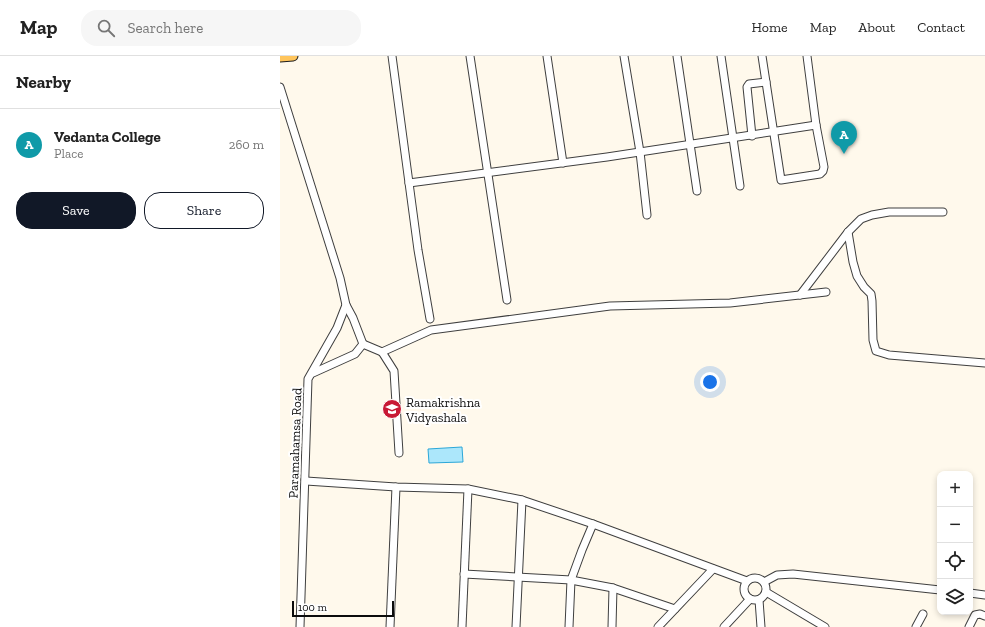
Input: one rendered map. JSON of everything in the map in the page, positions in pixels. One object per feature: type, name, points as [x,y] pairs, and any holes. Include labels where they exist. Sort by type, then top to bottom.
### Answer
[{"type":"main road","points":[[280,57],[293,56]]},
{"type":"street","points":[[392,56],[409,183],[430,319]]},
{"type":"street","points":[[470,56],[507,300]]},
{"type":"street","points":[[547,56],[562,163]]},
{"type":"street","points":[[624,56],[640,152],[647,216]]},
{"type":"street","points":[[677,56],[697,191]]},
{"type":"street","points":[[721,56],[740,186]]},
{"type":"street","points":[[762,56],[781,180],[820,174],[823,171],[824,166],[816,125],[807,56]]},
{"type":"street","points":[[752,136],[747,87],[749,84],[766,82]]},
{"type":"street","points":[[280,87],[340,278],[346,305],[353,318],[363,344],[380,351],[394,371],[399,453]]},
{"type":"street","points":[[409,183],[640,152],[816,125]]},
{"type":"street","points":[[800,295],[848,232],[861,219],[872,215],[889,212],[943,212]]},
{"type":"street","points":[[848,232],[857,276],[864,288],[871,294],[872,340],[876,351],[889,355],[985,363]]},
{"type":"street","points":[[380,351],[432,330],[610,306],[730,303],[826,292]]},
{"type":"street","name":"Paramahamsa Road","points":[[300,627],[306,481],[308,379],[338,328],[346,305]]},
{"type":"street","points":[[312,373],[355,354],[363,344]]},
{"type":"street","points":[[306,481],[396,487],[468,489],[522,500],[593,524],[747,581],[756,578],[760,579],[764,582],[766,587],[766,592],[763,597],[759,600],[750,599],[744,591],[747,581]]},
{"type":"street","points":[[390,627],[396,487]]},
{"type":"street","points":[[462,627],[468,489]]},
{"type":"street","points":[[516,627],[522,500]]},
{"type":"street","points":[[569,627],[571,580],[593,524]]},
{"type":"street","points":[[658,627],[713,569]]},
{"type":"street","points":[[464,574],[571,580],[614,588],[674,609]]},
{"type":"street","points":[[764,582],[777,575],[793,574],[937,590]]},
{"type":"street","points":[[612,627],[614,588]]},
{"type":"street","points":[[766,592],[825,627]]},
{"type":"street","points":[[973,593],[985,595]]},
{"type":"street","points":[[724,627],[750,599]]},
{"type":"street","points":[[759,600],[761,627]]},
{"type":"street","points":[[916,627],[923,614]]},
{"type":"street","points":[[969,627],[975,616],[980,614],[985,616]]},
{"type":"water","points":[[462,447],[463,462],[429,463],[428,449]]},
{"type":"place","name":"Vedanta College","points":[[844,154]]},
{"type":"place","name":"Ramakrishna Vidyashala","points":[[392,409]]}]
